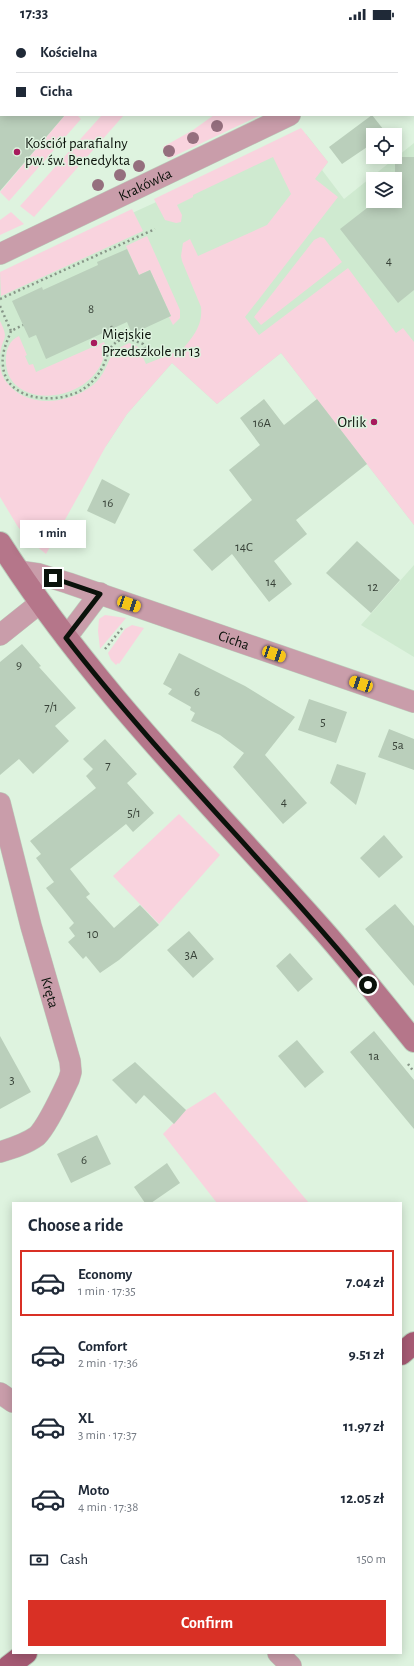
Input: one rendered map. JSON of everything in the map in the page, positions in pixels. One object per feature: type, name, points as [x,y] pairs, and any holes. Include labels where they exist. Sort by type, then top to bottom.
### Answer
[{"type":"main road","points":[[0,543],[40,604],[88,666],[140,728],[322,929],[414,1041]]},
{"type":"main road","points":[[402,1353],[414,1343]]},
{"type":"main road","points":[[10,1666],[25,1654]]},
{"type":"street","name":"Krakówka","points":[[0,254],[288,116]]},
{"type":"street","name":"Cicha","points":[[18,571],[39,574],[100,594],[414,702]]},
{"type":"street","points":[[66,638],[100,594]]},
{"type":"street","points":[[0,634],[40,604]]},
{"type":"street","name":"Kręta","points":[[0,803],[31,926],[70,1061],[71,1072],[70,1079],[37,1135],[25,1143],[0,1152]]},
{"type":"street","points":[[0,1393],[12,1401]]},
{"type":"street","points":[[279,1654],[291,1666]]},
{"type":"path","points":[[0,299],[155,229]]},
{"type":"path","points":[[0,306],[11,331]]},
{"type":"path","points":[[23,325],[11,331],[3,351],[4,372],[19,391],[41,398],[63,397],[83,389],[100,372],[104,366],[110,346],[118,341],[127,338],[143,344],[148,354]]},
{"type":"path","points":[[112,326],[118,341]]},
{"type":"path","points":[[101,654],[124,625]]},
{"type":"shaded area","points":[[64,116],[78,116],[81,119],[9,201],[0,192]]},
{"type":"shaded area","points":[[101,116],[123,116],[34,217],[20,206]]},
{"type":"shaded area","points":[[213,116],[259,116],[168,159],[163,147],[193,130]]},
{"type":"shaded area","points":[[301,128],[328,162],[315,179],[338,197],[245,317],[259,335],[348,268],[396,333],[403,328],[414,342],[414,525],[281,353],[217,404],[172,363],[127,414],[106,446],[46,554],[18,527],[0,497],[0,365],[5,380],[17,392],[27,397],[49,401],[61,400],[73,396],[93,385],[102,374],[113,351],[129,343],[138,347],[146,364],[176,352],[179,354],[192,338],[198,327],[201,314],[201,307],[182,261],[181,256],[183,243],[190,239],[198,256],[267,225],[291,194],[273,157],[193,195],[193,197],[177,205],[182,215],[181,222],[176,223],[165,220],[154,199]]},
{"type":"shaded area","points":[[306,134],[328,162],[322,170],[344,199],[366,181],[366,208],[402,208],[402,172],[378,172],[388,164],[402,164],[402,153],[414,143],[414,525],[281,353],[217,404],[172,363],[127,414],[106,446],[0,496],[0,273]]},
{"type":"shaded area","points":[[132,209],[143,231],[1,296],[0,272]]},
{"type":"shaded area","points":[[11,212],[24,224],[0,235],[0,220]]},
{"type":"shaded area","points":[[147,236],[180,310],[180,318],[173,325],[169,317],[171,316],[150,270],[139,275],[126,246]]},
{"type":"shaded area","points":[[320,237],[324,238],[342,262],[261,325],[254,317],[314,240]]},
{"type":"shaded area","points":[[0,321],[5,336],[0,355]]},
{"type":"shaded area","points":[[19,336],[27,355],[25,356],[29,365],[33,364],[36,372],[104,342],[105,352],[102,362],[92,377],[79,387],[62,394],[46,396],[30,393],[17,386],[8,374],[6,358],[7,351],[11,342]]},
{"type":"shaded area","points":[[414,565],[414,657],[361,625]]},
{"type":"shaded area","points":[[105,615],[126,618],[100,649],[98,631],[99,619]]},
{"type":"shaded area","points":[[132,625],[144,628],[119,664],[118,663],[116,665],[111,660],[108,653],[125,629]]},
{"type":"shaded area","points":[[179,814],[220,855],[159,924],[113,876]]},
{"type":"shaded area","points":[[215,1092],[308,1202],[216,1202],[163,1134],[186,1110]]},
{"type":"building","name":"Kościół parafialny pw. św. Benedykta","points":[[0,116],[64,116],[0,191]]},
{"type":"building","points":[[371,116],[373,116],[382,128],[366,128],[366,148],[342,164],[329,147]]},
{"type":"building","points":[[402,157],[414,157],[414,290],[398,303],[340,229],[367,208],[402,208],[402,172],[395,172],[395,164],[402,164]]},
{"type":"building","points":[[127,249],[139,275],[150,270],[171,316],[132,334],[127,322],[46,359],[36,335],[29,338],[12,301],[42,287],[43,290],[98,265],[97,262]]},
{"type":"building","points":[[264,399],[284,425],[317,399],[367,464],[296,520],[307,534],[274,561],[292,584],[269,602],[232,554],[212,571],[193,550],[252,500],[229,470],[260,445],[240,418]]},
{"type":"building","points":[[102,479],[130,494],[115,524],[87,511]]},
{"type":"building","points":[[357,541],[400,580],[371,613],[326,573]]},
{"type":"building","points":[[22,644],[41,666],[39,667],[76,708],[55,726],[69,741],[33,774],[19,759],[0,775],[0,662]]},
{"type":"building","points":[[179,653],[245,686],[295,717],[265,755],[307,803],[283,824],[233,767],[244,753],[220,735],[191,721],[195,713],[190,710],[191,707],[168,694],[172,689],[163,684]]},
{"type":"building","points":[[309,699],[347,712],[336,743],[298,730]]},
{"type":"building","points":[[389,729],[414,739],[414,770],[378,757]]},
{"type":"building","points":[[105,739],[137,774],[127,783],[154,813],[133,832],[126,824],[70,869],[90,894],[86,897],[114,928],[140,905],[159,925],[119,960],[100,973],[86,956],[83,959],[68,942],[75,936],[69,928],[74,923],[46,888],[54,882],[36,858],[41,854],[30,841],[96,788],[86,776],[93,769],[83,759]]},
{"type":"building","points":[[337,764],[366,773],[356,805],[330,783]]},
{"type":"building","points":[[384,835],[403,857],[379,878],[360,858]]},
{"type":"building","points":[[395,904],[414,926],[414,986],[365,929]]},
{"type":"building","points":[[189,931],[214,959],[193,978],[167,950]]},
{"type":"building","points":[[290,953],[313,979],[298,992],[276,966]]},
{"type":"building","points":[[374,1031],[414,1080],[414,1129],[350,1052]]},
{"type":"building","points":[[0,1036],[31,1092],[0,1109]]},
{"type":"building","points":[[297,1040],[324,1072],[305,1088],[278,1056]]},
{"type":"building","points":[[135,1062],[186,1110],[174,1124],[144,1095],[136,1104],[112,1080]]},
{"type":"building","points":[[97,1135],[111,1164],[71,1183],[57,1154]]},
{"type":"building","points":[[167,1163],[180,1183],[152,1202],[144,1202],[134,1187]]},
{"type":"place","name":"Kościół parafialny pw. św. Benedykta","points":[[17,152]]},
{"type":"place","name":"Miejskie Przedszkole nr 13","points":[[94,343]]},
{"type":"place","name":"Orlik","points":[[374,422]]},
{"type":"route","points":[[53,578],[100,594],[66,638],[140,728],[322,929],[368,985]]}]
